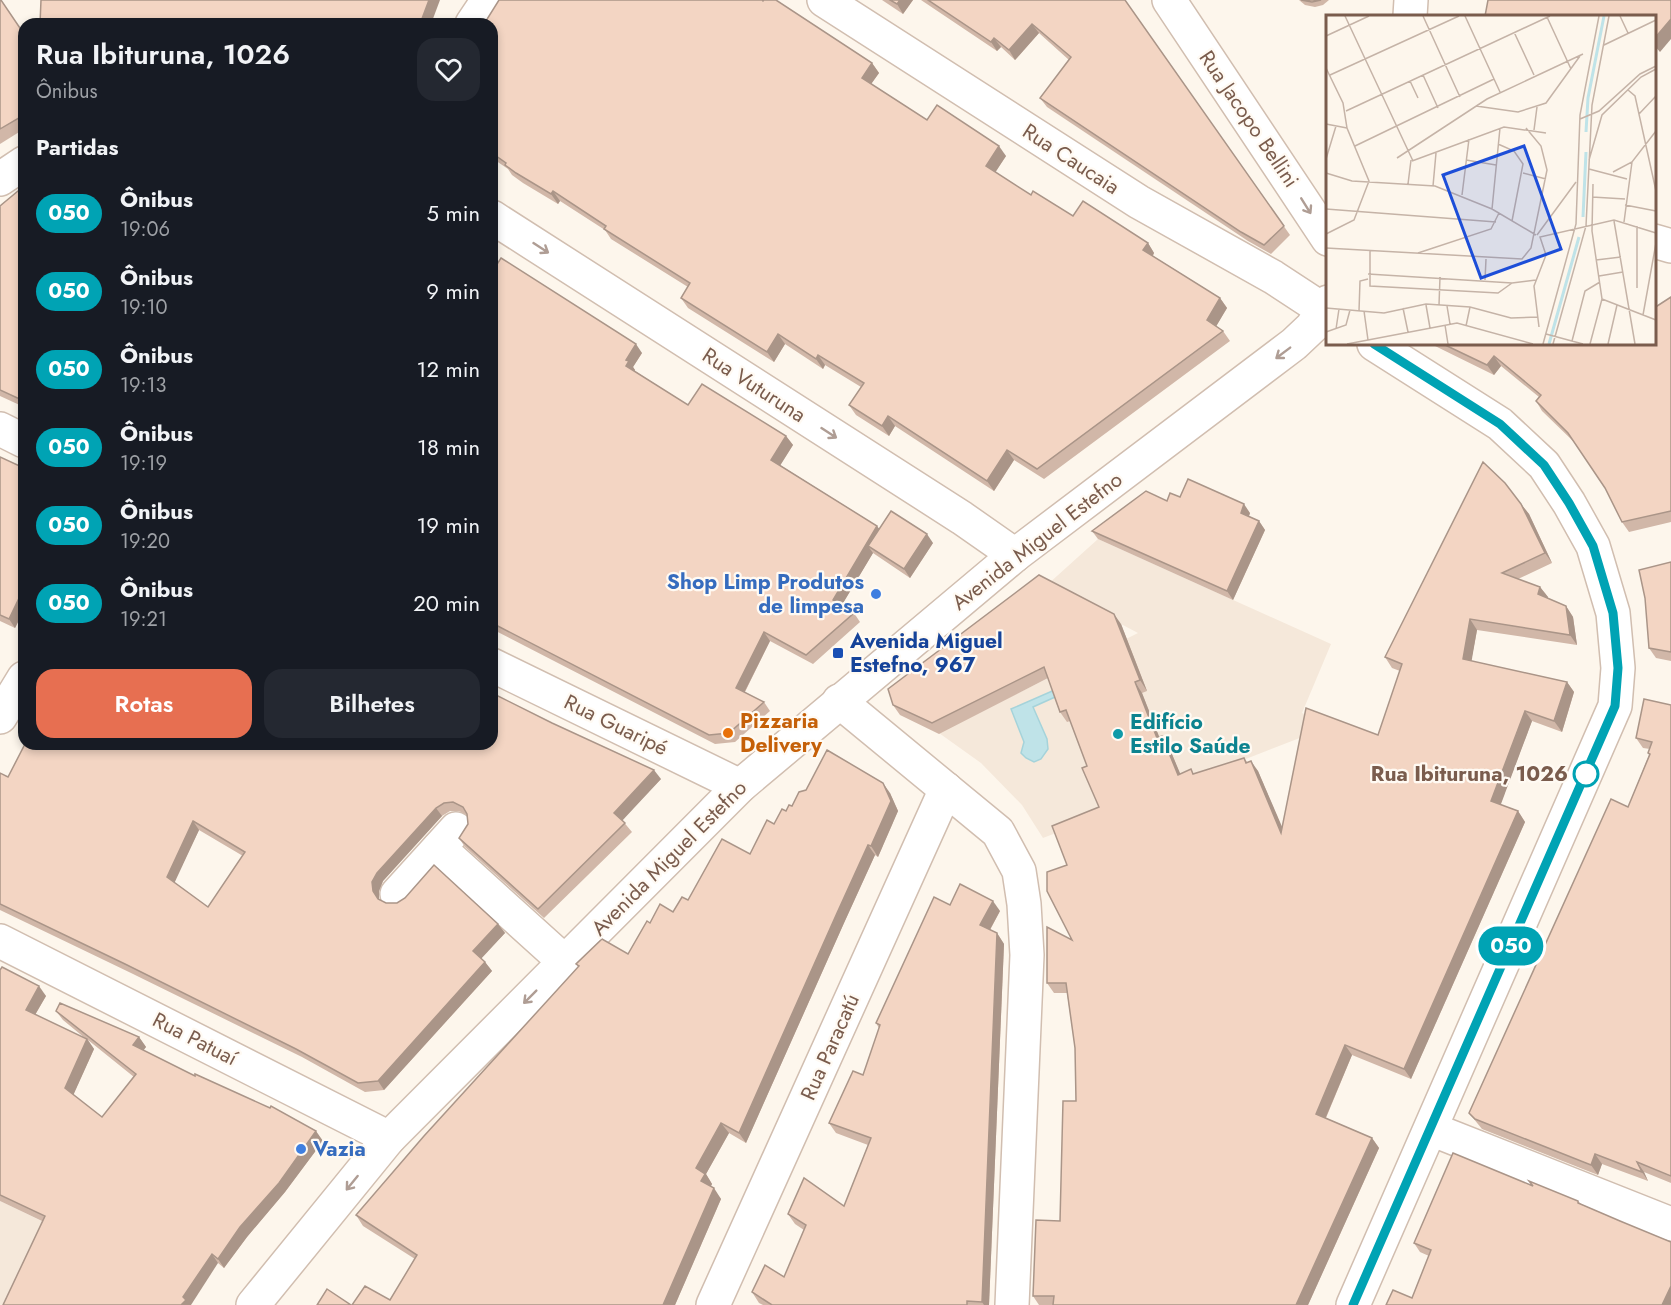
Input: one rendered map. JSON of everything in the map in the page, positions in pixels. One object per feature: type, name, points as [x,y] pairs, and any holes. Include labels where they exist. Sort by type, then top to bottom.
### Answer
[{"type":"street","points":[[476,18],[488,0]]},
{"type":"street","name":"Rua Caucaia","points":[[824,0],[1138,202],[1326,308]]},
{"type":"street","name":"Rua Jacopo Bellini","points":[[1170,0],[1326,236]]},
{"type":"street","points":[[0,179],[18,167]]},
{"type":"street","name":"Rua Vuturuna","points":[[498,221],[963,518],[1015,555]]},
{"type":"street","points":[[1656,241],[1671,246]]},
{"type":"street","name":"Avenida Miguel Estefno","points":[[253,1305],[389,1138],[740,786],[1015,555],[1294,344],[1312,327],[1326,308]]},
{"type":"street","points":[[1353,1305],[1615,706],[1618,668],[1613,613],[1593,546],[1544,465],[1500,424],[1376,345]]},
{"type":"street","points":[[0,429],[18,438]]},
{"type":"street","name":"Rua Guaripé","points":[[498,668],[740,786]]},
{"type":"street","points":[[0,717],[18,688]]},
{"type":"street","points":[[839,701],[998,832],[1019,871],[1024,904],[1027,955],[1012,1305]]},
{"type":"street","name":"Rua Paracatú","points":[[714,1305],[946,789]]},
{"type":"street","points":[[397,894],[448,839],[565,962]]},
{"type":"street","name":"Rua Patuaí","points":[[0,941],[389,1138]]},
{"type":"street","points":[[1431,1130],[1671,1224]]},
{"type":"shaded area","points":[[1098,539],[1331,644],[1302,713],[1313,718],[1310,734],[1043,838],[1022,805],[981,763],[939,733],[1138,633],[1047,585]]},
{"type":"shaded area","points":[[0,1201],[52,1226],[14,1305],[0,1305]]},
{"type":"water","points":[[1093,680],[1033,707],[1047,739],[1048,749],[1041,759],[1034,762],[1026,758],[1021,753],[1024,742],[1011,709],[1066,685]]},
{"type":"building","points":[[1,0],[18,25],[18,118],[0,129]]},
{"type":"building","points":[[41,0],[429,0],[422,18],[40,18]]},
{"type":"building","points":[[499,0],[776,0],[872,63],[862,78],[927,120],[937,105],[999,146],[986,166],[1031,195],[1033,191],[1073,216],[1083,201],[1148,243],[1143,250],[1220,298],[1207,320],[1223,331],[1037,469],[1007,450],[987,481],[888,416],[882,426],[849,405],[864,383],[818,355],[816,359],[778,334],[767,352],[681,298],[690,283],[604,229],[606,226],[553,191],[551,194],[505,165],[506,163],[498,157],[498,18],[488,18]]},
{"type":"building","points":[[928,0],[1125,0],[1284,226],[1264,245],[1040,98],[1071,57],[1032,24],[1009,50],[994,38],[991,42]]},
{"type":"building","points":[[1488,0],[1671,0],[1671,19],[1656,37],[1656,15],[1485,15]]},
{"type":"building","points":[[18,191],[18,398],[0,390],[0,206]]},
{"type":"building","points":[[501,258],[636,344],[626,360],[629,361],[626,366],[688,405],[702,384],[786,436],[771,460],[877,526],[833,600],[854,613],[806,655],[764,632],[736,688],[764,702],[729,733],[709,735],[498,626],[498,263]]},
{"type":"building","points":[[1671,297],[1671,511],[1622,522],[1605,488],[1568,433],[1536,401],[1541,395],[1494,356],[1487,365],[1445,345],[1656,345],[1656,307]]},
{"type":"building","points":[[0,457],[18,465],[18,600],[9,619],[0,615]]},
{"type":"building","points":[[1483,462],[1505,483],[1521,504],[1545,553],[1502,573],[1540,587],[1538,594],[1566,606],[1570,635],[1470,619],[1463,659],[1567,682],[1554,721],[1525,711],[1491,801],[1518,811],[1404,1069],[1345,1045],[1316,1114],[1372,1138],[1296,1305],[1053,1305],[1054,1296],[1033,1296],[1036,1220],[1060,1221],[1063,1101],[1076,1101],[1075,1048],[1066,983],[1047,983],[1047,927],[1072,940],[1047,891],[1047,872],[1067,865],[1052,826],[1099,807],[1082,768],[1087,766],[1066,710],[1060,712],[1044,667],[932,723],[893,705],[888,689],[1039,575],[1114,614],[1140,680],[1135,682],[1157,738],[1162,736],[1178,775],[1191,769],[1193,774],[1244,758],[1246,763],[1251,761],[1281,833],[1306,708],[1378,735],[1402,664],[1385,657]]},
{"type":"building","points":[[1188,479],[1244,504],[1241,513],[1259,521],[1227,591],[1092,531],[1146,491],[1167,501],[1170,493],[1180,497]]},
{"type":"building","points":[[891,511],[927,534],[904,569],[868,546]]},
{"type":"building","points":[[1671,562],[1671,652],[1649,648],[1645,598],[1639,570]]},
{"type":"building","points":[[498,696],[654,770],[614,813],[625,823],[538,909],[459,838],[468,824],[467,814],[463,807],[453,802],[444,803],[436,808],[377,873],[372,882],[373,891],[378,899],[386,903],[397,903],[405,898],[434,865],[498,924],[473,951],[485,962],[378,1081],[358,1083],[296,1049],[0,904],[0,773],[8,777],[22,750],[498,750]],"holes":[[[193,821],[245,852],[208,907],[167,877]]]},
{"type":"building","points":[[1644,699],[1671,705],[1671,1176],[1637,1162],[1642,1172],[1595,1154],[1591,1165],[1475,1119],[1469,1113],[1611,799],[1628,807],[1650,754],[1648,753],[1652,742],[1636,738]]},
{"type":"building","points":[[827,750],[883,783],[891,801],[871,846],[868,845],[739,1133],[721,1123],[696,1168],[705,1174],[701,1181],[714,1188],[663,1305],[352,1305],[365,1286],[390,1300],[417,1255],[356,1215],[424,1136],[579,966],[576,964],[602,939],[628,954],[647,921],[650,923],[660,904],[673,912],[682,897],[688,900],[722,839],[750,854],[767,820],[774,824],[782,809],[786,811],[789,805],[792,806],[799,792],[806,790]]},
{"type":"building","points":[[960,884],[993,901],[980,925],[997,933],[982,1302],[967,1301],[967,1305],[772,1305],[752,1292],[765,1265],[784,1277],[806,1225],[788,1214],[804,1178],[844,1206],[871,1138],[829,1123],[853,1071],[863,1075],[880,1025],[876,1023],[934,897],[950,905]]},
{"type":"building","points":[[2,967],[39,986],[26,1010],[87,1039],[65,1088],[102,1117],[136,1074],[56,1011],[60,1003],[139,1037],[133,1045],[195,1076],[195,1074],[270,1108],[271,1106],[316,1131],[279,1183],[240,1227],[218,1259],[212,1254],[183,1297],[186,1300],[181,1305],[3,1305],[45,1216],[0,1195],[0,970]]},
{"type":"building","points":[[1453,1153],[1533,1186],[1529,1181],[1578,1201],[1578,1203],[1671,1242],[1671,1286],[1662,1305],[1386,1305],[1393,1290],[1412,1298],[1431,1250],[1414,1243]]},
{"type":"building","points":[[327,1289],[351,1305],[317,1305]]},
{"type":"bus line","name":"050","points":[[1353,1305],[1615,706],[1618,668],[1613,613],[1593,546],[1544,465],[1500,424],[1376,345]]},
{"type":"place","name":"Shop Limp Produtos de limpesa","points":[[876,594]]},
{"type":"place","name":"Avenida Miguel Estefno, 967","points":[[838,653]]},
{"type":"place","name":"Pizzaria Delivery","points":[[728,733]]},
{"type":"place","name":"Edifício Estilo Saúde","points":[[1118,734]]},
{"type":"place","name":"Rua Ibituruna, 1026","points":[[1586,774]]},
{"type":"place","name":"Vazia","points":[[301,1149]]}]
